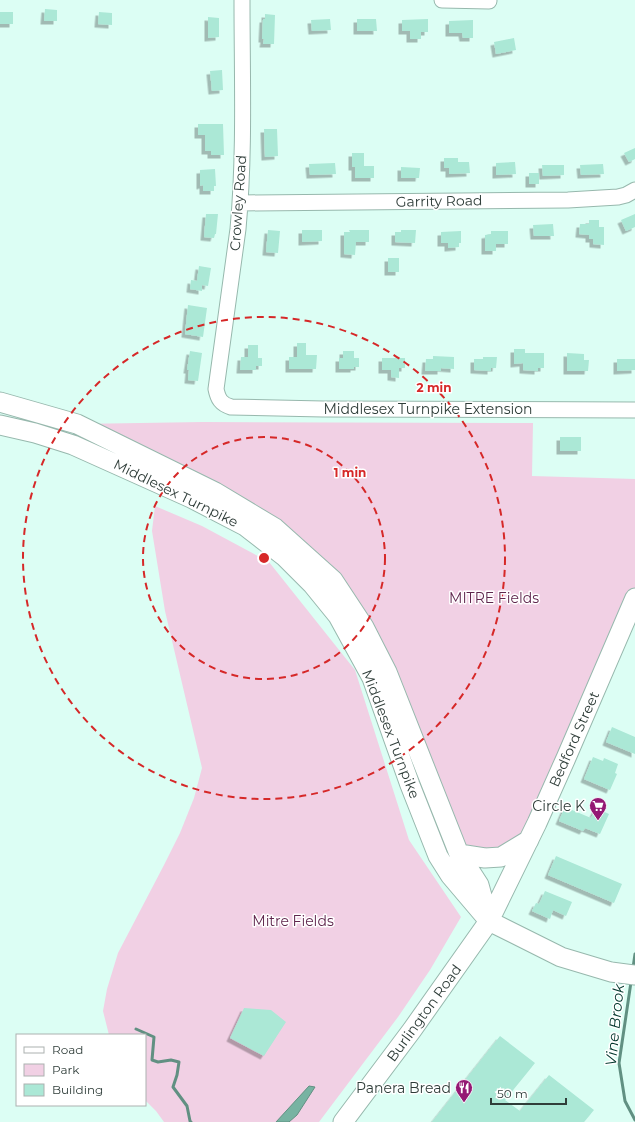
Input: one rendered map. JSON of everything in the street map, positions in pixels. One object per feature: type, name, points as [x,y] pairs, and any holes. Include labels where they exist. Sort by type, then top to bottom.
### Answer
[{"type":"main road","name":"Middlesex Turnpike","points":[[0,402],[77,424],[215,492],[275,528],[333,580],[364,627],[387,672],[459,854],[479,885],[489,921]]},
{"type":"main road","name":"Middlesex Turnpike","points":[[0,425],[73,445],[191,498],[245,526],[285,557],[312,584],[338,616],[372,678],[410,785],[438,856],[450,875],[489,921],[560,957],[611,972],[635,976]]},
{"type":"main road","name":"Bedford Street","points":[[489,921],[529,840],[635,598]]},
{"type":"main road","points":[[459,854],[485,858],[501,857],[529,840]]},
{"type":"main road","name":"Burlington Road","points":[[344,1122],[412,1030],[489,921]]},
{"type":"street","name":"Crowley Road","points":[[222,403],[217,397],[216,389],[241,204],[242,0]]},
{"type":"street","points":[[442,0],[489,1]]},
{"type":"street","name":"Garrity Road","points":[[241,204],[568,200],[618,197],[635,190]]},
{"type":"street","name":"Middlesex Turnpike Extension","points":[[222,403],[231,407],[323,409],[635,410]]},
{"type":"green space","name":"MITRE Fields","points":[[203,422],[533,423],[532,476],[635,479],[635,598],[529,840],[501,857],[459,854],[333,580],[77,424]]},
{"type":"green space","name":"Mitre Fields","points":[[155,506],[202,526],[269,562],[355,670],[409,840],[461,917],[430,970],[398,1017],[319,1122],[164,1122],[146,1101],[146,1034],[109,1034],[103,1011],[107,989],[118,953],[180,833],[194,798],[202,768],[165,611],[152,531]]},
{"type":"shaded area","points":[[309,1086],[315,1087],[297,1115],[289,1122],[276,1122]]},
{"type":"building","points":[[45,9],[57,10],[57,21],[44,21]]},
{"type":"building","points":[[0,12],[13,12],[13,24],[0,24]]},
{"type":"building","points":[[99,12],[112,13],[112,25],[98,24]]},
{"type":"building","points":[[265,14],[275,15],[274,44],[263,44],[263,19],[265,19]]},
{"type":"building","points":[[208,17],[219,18],[219,37],[208,38]]},
{"type":"building","points":[[330,19],[331,30],[312,31],[311,20]]},
{"type":"building","points":[[357,19],[376,19],[377,31],[357,31]]},
{"type":"building","points":[[428,19],[428,32],[421,32],[421,39],[410,39],[410,31],[402,31],[402,20]]},
{"type":"building","points":[[473,20],[473,38],[463,38],[462,33],[449,33],[449,21]]},
{"type":"building","points":[[514,38],[516,50],[496,54],[494,42]]},
{"type":"building","points":[[222,70],[223,90],[212,91],[210,71]]},
{"type":"building","points":[[198,124],[223,124],[224,155],[211,155],[211,151],[205,151],[205,135],[198,135]]},
{"type":"building","points":[[264,129],[277,129],[278,156],[265,157]]},
{"type":"building","points":[[635,148],[635,159],[629,162],[624,153]]},
{"type":"building","points":[[352,153],[364,153],[364,166],[374,166],[374,178],[355,178],[355,167],[352,167]]},
{"type":"building","points":[[444,158],[458,158],[458,162],[469,162],[470,173],[449,174],[449,168],[444,168]]},
{"type":"building","points":[[515,162],[516,174],[496,175],[496,163]]},
{"type":"building","points":[[335,163],[336,174],[310,175],[309,164]]},
{"type":"building","points":[[603,164],[604,174],[581,175],[580,165]]},
{"type":"building","points":[[542,165],[564,165],[564,175],[543,176]]},
{"type":"building","points":[[401,167],[420,168],[419,178],[401,178]]},
{"type":"building","points":[[215,169],[216,186],[214,186],[214,191],[203,191],[203,185],[200,186],[200,170]]},
{"type":"building","points":[[529,173],[539,173],[539,184],[529,184]]},
{"type":"building","points":[[206,214],[218,214],[216,234],[214,238],[204,237]]},
{"type":"building","points":[[635,214],[635,227],[626,231],[621,220]]},
{"type":"building","points":[[589,220],[599,220],[599,227],[604,227],[604,245],[593,244],[593,239],[589,239],[589,235],[579,234],[580,224],[589,224]]},
{"type":"building","points":[[553,224],[554,236],[534,236],[533,225]]},
{"type":"building","points":[[268,230],[280,231],[278,253],[266,252]]},
{"type":"building","points":[[302,230],[322,230],[322,241],[302,242]]},
{"type":"building","points":[[349,230],[369,230],[369,242],[356,242],[355,255],[344,254],[344,232],[350,232]]},
{"type":"building","points":[[401,230],[416,230],[415,243],[395,242],[395,232],[401,232]]},
{"type":"building","points":[[461,231],[461,243],[459,243],[459,247],[448,248],[448,243],[441,243],[441,232]]},
{"type":"building","points":[[491,231],[508,231],[508,244],[496,244],[496,251],[485,251],[485,235],[491,234]]},
{"type":"building","points":[[388,258],[399,258],[399,272],[388,272]]},
{"type":"building","points":[[199,266],[211,268],[208,286],[202,285],[202,291],[190,289],[191,280],[197,281]]},
{"type":"building","points":[[188,305],[207,308],[203,337],[185,334]]},
{"type":"building","points":[[297,343],[306,343],[306,355],[317,355],[316,369],[289,369],[289,357],[297,357]]},
{"type":"building","points":[[248,345],[258,345],[258,358],[262,358],[262,366],[256,366],[256,370],[240,370],[241,357],[248,357]]},
{"type":"building","points":[[514,349],[525,349],[525,353],[544,353],[544,368],[538,368],[538,371],[523,370],[523,363],[514,364]]},
{"type":"building","points":[[190,351],[202,353],[198,381],[188,380],[189,370],[187,370]]},
{"type":"building","points":[[343,351],[354,351],[354,358],[359,358],[359,367],[354,367],[354,369],[339,369],[339,358],[343,358]]},
{"type":"building","points":[[567,353],[584,354],[584,360],[589,360],[588,371],[567,371]]},
{"type":"building","points":[[433,356],[454,357],[454,369],[441,368],[441,371],[425,371],[426,359],[433,359]]},
{"type":"building","points":[[483,357],[497,357],[496,368],[491,368],[491,371],[474,370],[474,359],[483,359]]},
{"type":"building","points":[[382,358],[405,358],[405,368],[399,368],[399,378],[391,377],[391,370],[382,370]]},
{"type":"building","points":[[617,359],[635,359],[635,370],[617,371]]},
{"type":"building","points":[[560,437],[581,437],[581,451],[560,451]]},
{"type":"building","points":[[612,727],[635,737],[635,754],[606,742]]},
{"type":"building","points":[[593,757],[603,761],[604,758],[618,764],[615,773],[617,774],[610,790],[584,779]]},
{"type":"building","points":[[565,807],[591,818],[596,808],[609,814],[600,834],[585,828],[583,831],[559,821]]},
{"type":"building","points":[[556,856],[622,884],[614,903],[548,875]]},
{"type":"building","points":[[545,891],[572,902],[566,916],[553,910],[550,919],[532,911],[536,903],[539,904]]},
{"type":"building","points":[[244,1008],[271,1010],[286,1022],[264,1056],[230,1038]]},
{"type":"building","points":[[500,1036],[535,1063],[505,1100],[520,1111],[549,1075],[594,1110],[584,1122],[432,1122]]},
{"type":"waterway","name":"Vine Brook","points":[[633,968],[635,954]]},
{"type":"waterway","name":"Vine Brook","points":[[631,982],[619,1063],[625,1101],[635,1120]]},
{"type":"waterway","points":[[136,1029],[154,1037],[152,1060],[158,1062],[171,1060],[179,1062],[173,1087],[187,1106],[191,1122]]},
{"type":"place","name":"Circle K","points":[[598,821]]},
{"type":"place","name":"Panera Bread","points":[[464,1103]]}]
